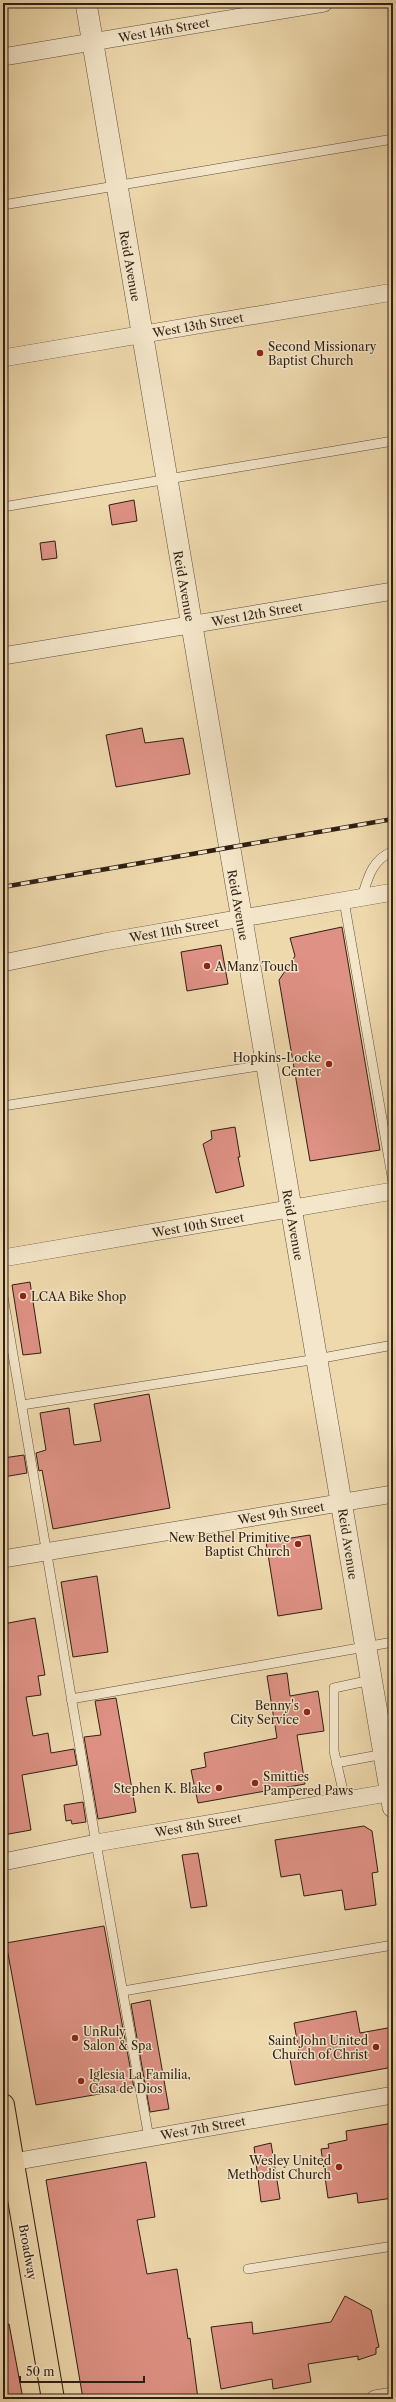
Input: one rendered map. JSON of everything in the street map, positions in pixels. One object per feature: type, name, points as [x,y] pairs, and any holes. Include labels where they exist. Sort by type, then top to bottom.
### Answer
[{"type":"main road","name":"Broadway","points":[[3,2104],[54,2399]]},
{"type":"street","name":"Reid Avenue","points":[[86,3],[265,1065],[392,1798]]},
{"type":"street","name":"West 14th Street","points":[[3,57],[324,3]]},
{"type":"street","name":"West 13th Street","points":[[3,358],[393,292]]},
{"type":"street","name":"West 12th Street","points":[[3,656],[393,591]]},
{"type":"street","name":"West 11th Street","points":[[3,963],[104,942],[393,892]]},
{"type":"street","name":"West 10th Street","points":[[3,1258],[393,1192]]},
{"type":"street","name":"West 9th Street","points":[[3,1559],[393,1494]]},
{"type":"street","name":"West 8th Street","points":[[3,1862],[96,1843],[345,1800],[392,1798]]},
{"type":"street","name":"West 7th Street","points":[[13,2162],[393,2094]]},
{"type":"street","points":[[375,2399],[393,2396]]},
{"type":"lane","points":[[3,205],[393,139]]},
{"type":"lane","points":[[3,507],[393,441]]},
{"type":"lane","points":[[362,898],[368,875],[375,864],[393,851]]},
{"type":"lane","points":[[344,901],[393,1182]]},
{"type":"lane","points":[[3,1106],[265,1065]]},
{"type":"lane","points":[[3,1296],[71,1699],[149,2138]]},
{"type":"lane","points":[[22,1405],[317,1359],[393,1345]]},
{"type":"lane","points":[[71,1699],[393,1642]]},
{"type":"lane","points":[[345,1800],[334,1751],[334,1688],[371,1680]]},
{"type":"lane","points":[[336,1763],[384,1754]]},
{"type":"lane","points":[[122,1991],[393,1945]]},
{"type":"lane","points":[[248,2269],[393,2246]]},
{"type":"building","points":[[134,500],[137,521],[112,525],[109,505]]},
{"type":"building","points":[[55,541],[57,558],[42,560],[40,543]]},
{"type":"building","points":[[142,728],[145,743],[183,738],[190,774],[116,787],[106,735]]},
{"type":"building","name":"Hopkins-Locke Center","points":[[342,927],[380,1150],[310,1161],[279,980],[295,956],[290,938]]},
{"type":"building","points":[[221,945],[228,984],[187,991],[181,952]]},
{"type":"building","points":[[235,1127],[240,1157],[238,1157],[244,1186],[216,1193],[203,1144],[212,1139],[211,1131]]},
{"type":"building","points":[[30,1282],[41,1353],[23,1355],[12,1285]]},
{"type":"building","points":[[149,1394],[170,1508],[53,1529],[42,1470],[39,1471],[36,1453],[46,1450],[40,1413],[69,1408],[74,1445],[101,1441],[94,1404]]},
{"type":"building","points":[[24,1455],[27,1473],[3,1477],[3,1458]]},
{"type":"building","points":[[310,1535],[322,1609],[278,1616],[266,1542]]},
{"type":"building","points":[[97,1576],[108,1652],[73,1657],[61,1582]]},
{"type":"building","points":[[35,1618],[45,1675],[38,1676],[41,1695],[26,1697],[33,1736],[48,1733],[51,1753],[74,1749],[77,1765],[22,1775],[31,1830],[3,1835],[3,1624]]},
{"type":"building","points":[[287,1673],[290,1696],[318,1691],[324,1731],[297,1735],[305,1784],[198,1803],[191,1770],[206,1767],[204,1753],[277,1738],[267,1676]]},
{"type":"building","points":[[116,1698],[136,1812],[98,1819],[84,1737],[101,1735],[95,1701]]},
{"type":"building","points":[[83,1802],[86,1822],[72,1824],[71,1820],[66,1821],[64,1805]]},
{"type":"building","points":[[364,1826],[372,1831],[378,1872],[372,1873],[376,1905],[345,1910],[342,1890],[304,1896],[300,1874],[281,1877],[275,1840]]},
{"type":"building","points":[[198,1853],[207,1906],[191,1908],[182,1855]]},
{"type":"building","points":[[104,1926],[134,2088],[36,2105],[6,1943]]},
{"type":"building","points":[[150,2000],[169,2109],[150,2112],[131,2004]]},
{"type":"building","points":[[356,2011],[360,2033],[393,2027],[393,2067],[295,2085],[290,2059],[300,2057],[294,2023]]},
{"type":"building","points":[[393,2123],[393,2198],[358,2203],[357,2193],[328,2198],[321,2149],[329,2148],[328,2144],[347,2140],[346,2131]]},
{"type":"building","points":[[271,2143],[280,2199],[261,2202],[254,2147]]},
{"type":"building","points":[[146,2162],[155,2217],[137,2220],[147,2274],[177,2269],[188,2339],[190,2338],[198,2399],[83,2399],[46,2180]]},
{"type":"building","points":[[345,2296],[371,2310],[379,2347],[376,2348],[376,2354],[358,2360],[358,2356],[308,2364],[311,2382],[273,2389],[272,2379],[221,2389],[211,2327],[252,2322],[253,2334],[331,2322]]},
{"type":"building","points":[[3,2324],[9,2324],[23,2399],[3,2399]]},
{"type":"railway","points":[[3,887],[393,819]]},
{"type":"place","name":"Second Missionary Baptist Church","points":[[260,353]]},
{"type":"place","name":"A Manz Touch","points":[[207,966]]},
{"type":"place","name":"Hopkins-Locke Center","points":[[329,1064]]},
{"type":"place","name":"LCAA Bike Shop","points":[[23,1296]]},
{"type":"place","name":"New Bethel Primitive Baptist Church","points":[[298,1544]]},
{"type":"place","name":"Benny's City Service","points":[[307,1712]]},
{"type":"place","name":"Smitties Pampered Paws","points":[[255,1783]]},
{"type":"place","name":"Stephen K. Blake","points":[[219,1788]]},
{"type":"place","name":"UnRuly Salon & Spa","points":[[75,2038]]},
{"type":"place","name":"Saint John United Church of Christ","points":[[376,2047]]},
{"type":"place","name":"Iglesia La Familia, Casa de Dios","points":[[81,2081]]},
{"type":"place","name":"Wesley United Methodist Church","points":[[339,2167]]}]
